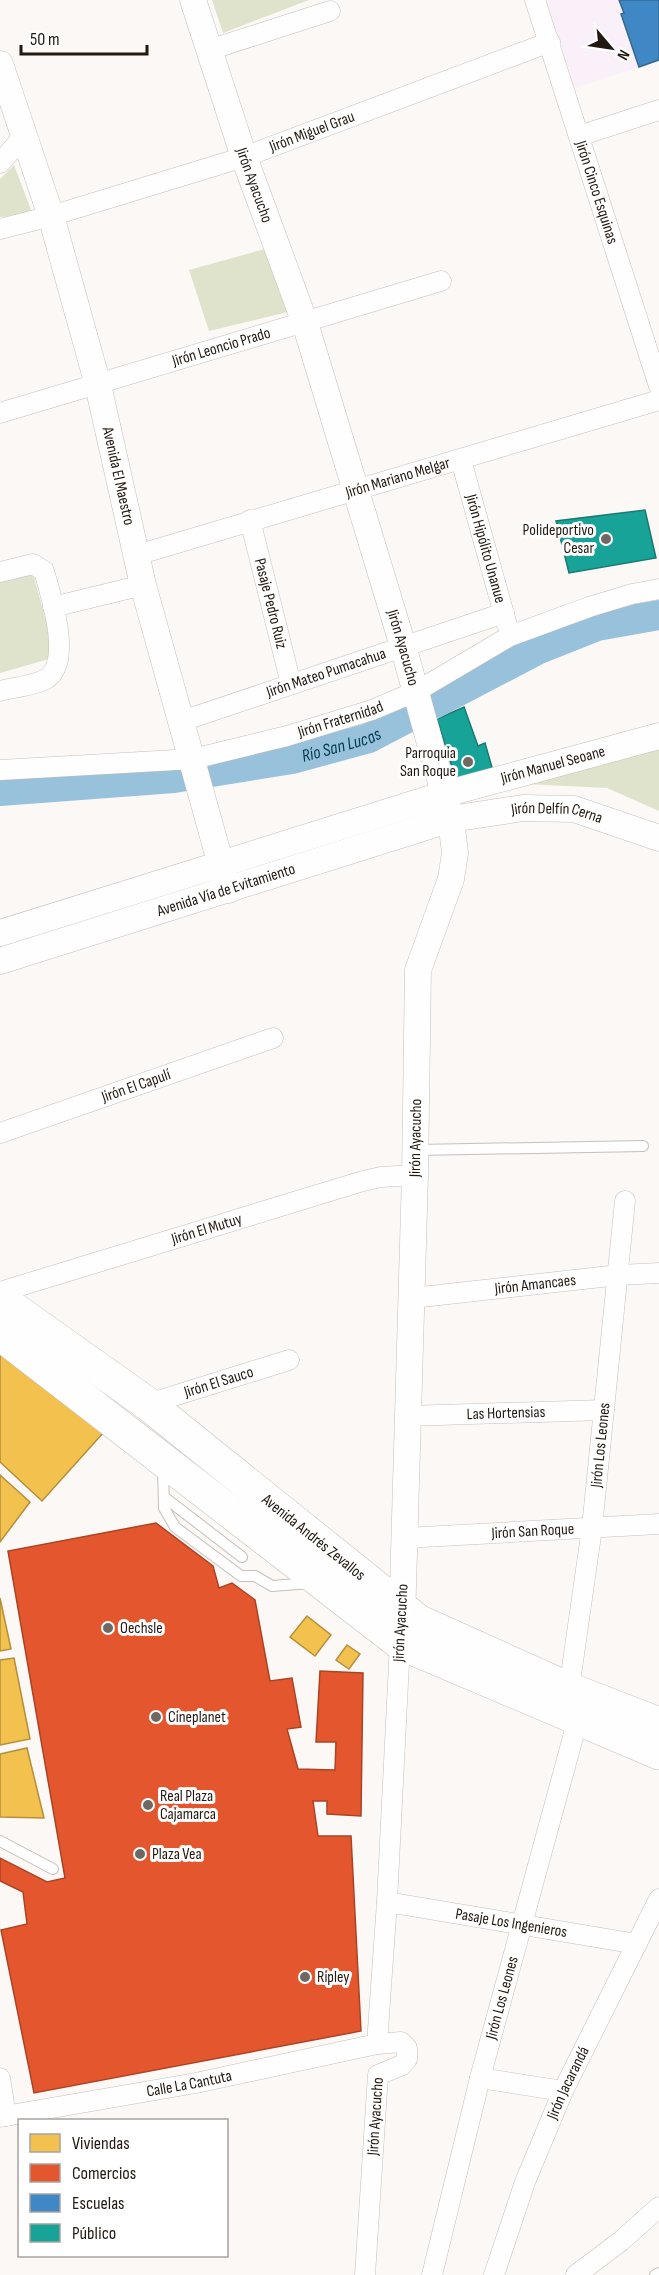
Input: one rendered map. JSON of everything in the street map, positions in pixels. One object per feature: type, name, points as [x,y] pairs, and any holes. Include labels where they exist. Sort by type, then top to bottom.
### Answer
[{"type":"highway","name":"Avenida Andrés Zevallos","points":[[0,1299],[148,1404],[402,1610],[418,1621],[659,1753]]},
{"type":"highway","name":"Avenida Andrés Zevallos","points":[[0,1334],[400,1643],[573,1704],[659,1724]]},
{"type":"street","name":"Jirón Ayacucho","points":[[193,0],[244,157],[305,323],[421,705],[452,819],[455,853],[451,879],[418,970],[416,1163],[405,1538],[387,1902],[377,2044],[401,2042],[406,2048],[407,2059],[402,2065],[378,2075],[365,2275]]},
{"type":"street","name":"Jirón Cinco Esquinas","points":[[535,0],[659,386]]},
{"type":"street","points":[[209,50],[330,11]]},
{"type":"street","name":"Jirón Miguel Grau","points":[[0,229],[51,216],[244,157],[550,42]]},
{"type":"street","name":"Avenida El Maestro","points":[[0,64],[51,216],[98,385],[143,585],[228,890]]},
{"type":"street","points":[[579,136],[659,110]]},
{"type":"street","points":[[0,163],[23,137]]},
{"type":"street","name":"Jirón Leoncio Prado","points":[[0,413],[441,281]]},
{"type":"street","name":"Jirón Mariano Melgar","points":[[137,555],[659,400]]},
{"type":"street","name":"Jirón Hipólito Unanue","points":[[461,460],[510,636]]},
{"type":"street","name":"Pasaje Pedro Ruiz","points":[[250,520],[291,684]]},
{"type":"street","points":[[0,572],[33,564],[44,571],[53,606],[60,654],[53,674],[44,680],[0,691]]},
{"type":"street","points":[[53,606],[143,585]]},
{"type":"street","name":"Jirón Fraternidad","points":[[0,770],[194,765],[372,710],[421,705],[510,636],[590,607],[632,594],[659,589]]},
{"type":"street","name":"Jirón Mateo Pumacahua","points":[[182,721],[504,613]]},
{"type":"street","name":"Jirón Manuel Seoane","points":[[445,794],[659,736]]},
{"type":"street","name":"Avenida Vía de Evitamiento","points":[[0,933],[221,866],[445,794]]},
{"type":"street","name":"Jirón Delfín Cerna","points":[[452,819],[523,808],[574,809],[659,838]]},
{"type":"street","name":"Avenida Vía de Evitamiento","points":[[0,961],[452,819]]},
{"type":"street","name":"Jirón El Capulí","points":[[0,1133],[273,1038]]},
{"type":"street","name":"Jirón El Mutuy","points":[[0,1292],[381,1177],[416,1163]]},
{"type":"street","name":"Jirón Los Leones","points":[[432,2275],[480,2078],[521,1925],[573,1704],[625,1201]]},
{"type":"street","name":"Jirón Amancaes","points":[[412,1298],[619,1275],[659,1273]]},
{"type":"street","name":"Jirón El Sauco","points":[[148,1404],[289,1360]]},
{"type":"street","name":"Las Hortensias","points":[[408,1416],[604,1410]]},
{"type":"street","name":"Jirón San Roque","points":[[405,1538],[659,1524]]},
{"type":"street","name":"Jirón Jacarandá","points":[[494,2275],[525,2182],[563,2091],[659,1899]]},
{"type":"street","name":"Pasaje Los Ingenieros","points":[[387,1902],[637,1944]]},
{"type":"street","name":"Calle La Cantuta","points":[[3,2116],[196,2083],[377,2044]]},
{"type":"street","points":[[0,2078],[3,2116]]},
{"type":"street","points":[[480,2078],[563,2091]]},
{"type":"street","points":[[576,2275],[621,2241],[659,2207]]},
{"type":"lane","points":[[416,1163],[643,1146]]},
{"type":"lane","points":[[163,1460],[164,1508],[175,1527],[240,1576],[255,1576],[272,1586],[320,1582]]},
{"type":"lane","points":[[164,1497],[242,1557]]},
{"type":"lane","points":[[0,1841],[53,1869]]},
{"type":"shaded area","points":[[546,0],[659,0],[639,67],[575,88]]},
{"type":"green space","points":[[212,0],[309,0],[223,33]]},
{"type":"green space","points":[[14,165],[33,215],[0,217],[0,179]]},
{"type":"green space","points":[[272,247],[296,310],[209,331],[189,270]]},
{"type":"green space","points":[[32,570],[56,657],[0,673],[0,580]]},
{"type":"green space","points":[[659,746],[659,811],[607,788],[524,784]]},
{"type":"building: Viviendas","points":[[0,1351],[103,1433],[42,1501],[0,1462]]},
{"type":"building: Viviendas","points":[[0,1475],[30,1502],[0,1542]]},
{"type":"building: Viviendas","points":[[0,1598],[11,1649],[0,1651]]},
{"type":"building: Viviendas","points":[[307,1616],[331,1635],[315,1656],[290,1637]]},
{"type":"building: Viviendas","points":[[347,1645],[360,1654],[349,1669],[336,1660]]},
{"type":"building: Viviendas","points":[[14,1658],[30,1739],[0,1745],[0,1660]]},
{"type":"building: Viviendas","points":[[27,1748],[44,1818],[0,1817],[0,1754]]},
{"type":"building: Comercios","points":[[156,1523],[213,1566],[219,1588],[232,1583],[255,1600],[270,1681],[292,1678],[301,1727],[287,1729],[298,1769],[335,1770],[336,1742],[316,1742],[320,1671],[363,1673],[361,1816],[327,1814],[327,1801],[313,1801],[318,1836],[351,1836],[361,2031],[34,2093],[1,1930],[27,1924],[23,1892],[0,1881],[0,1858],[47,1882],[65,1878],[8,1551]]},
{"type":"building: Escuelas","points":[[619,0],[659,0],[659,60],[639,67],[621,14],[624,13]]},
{"type":"building: Público","name":"Polideportivo Cesar","points":[[645,510],[656,558],[569,573],[556,521]]},
{"type":"building: Público","points":[[464,707],[478,746],[485,743],[493,771],[456,780],[437,719]]},
{"type":"waterway","name":"Río San Lucas","points":[[0,791],[174,778],[292,759],[369,738],[539,649],[597,626],[659,615]]},
{"type":"place","name":"Polideportivo Cesar","points":[[606,539]]},
{"type":"place","name":"Parroquia San Roque","points":[[468,762]]},
{"type":"place","name":"Oechsle","points":[[108,1628]]},
{"type":"place","name":"Cineplanet","points":[[156,1717]]},
{"type":"place","name":"Real Plaza Cajamarca","points":[[148,1805]]},
{"type":"place","name":"Plaza Vea","points":[[140,1854]]},
{"type":"place","name":"Ripley","points":[[305,1977]]}]
